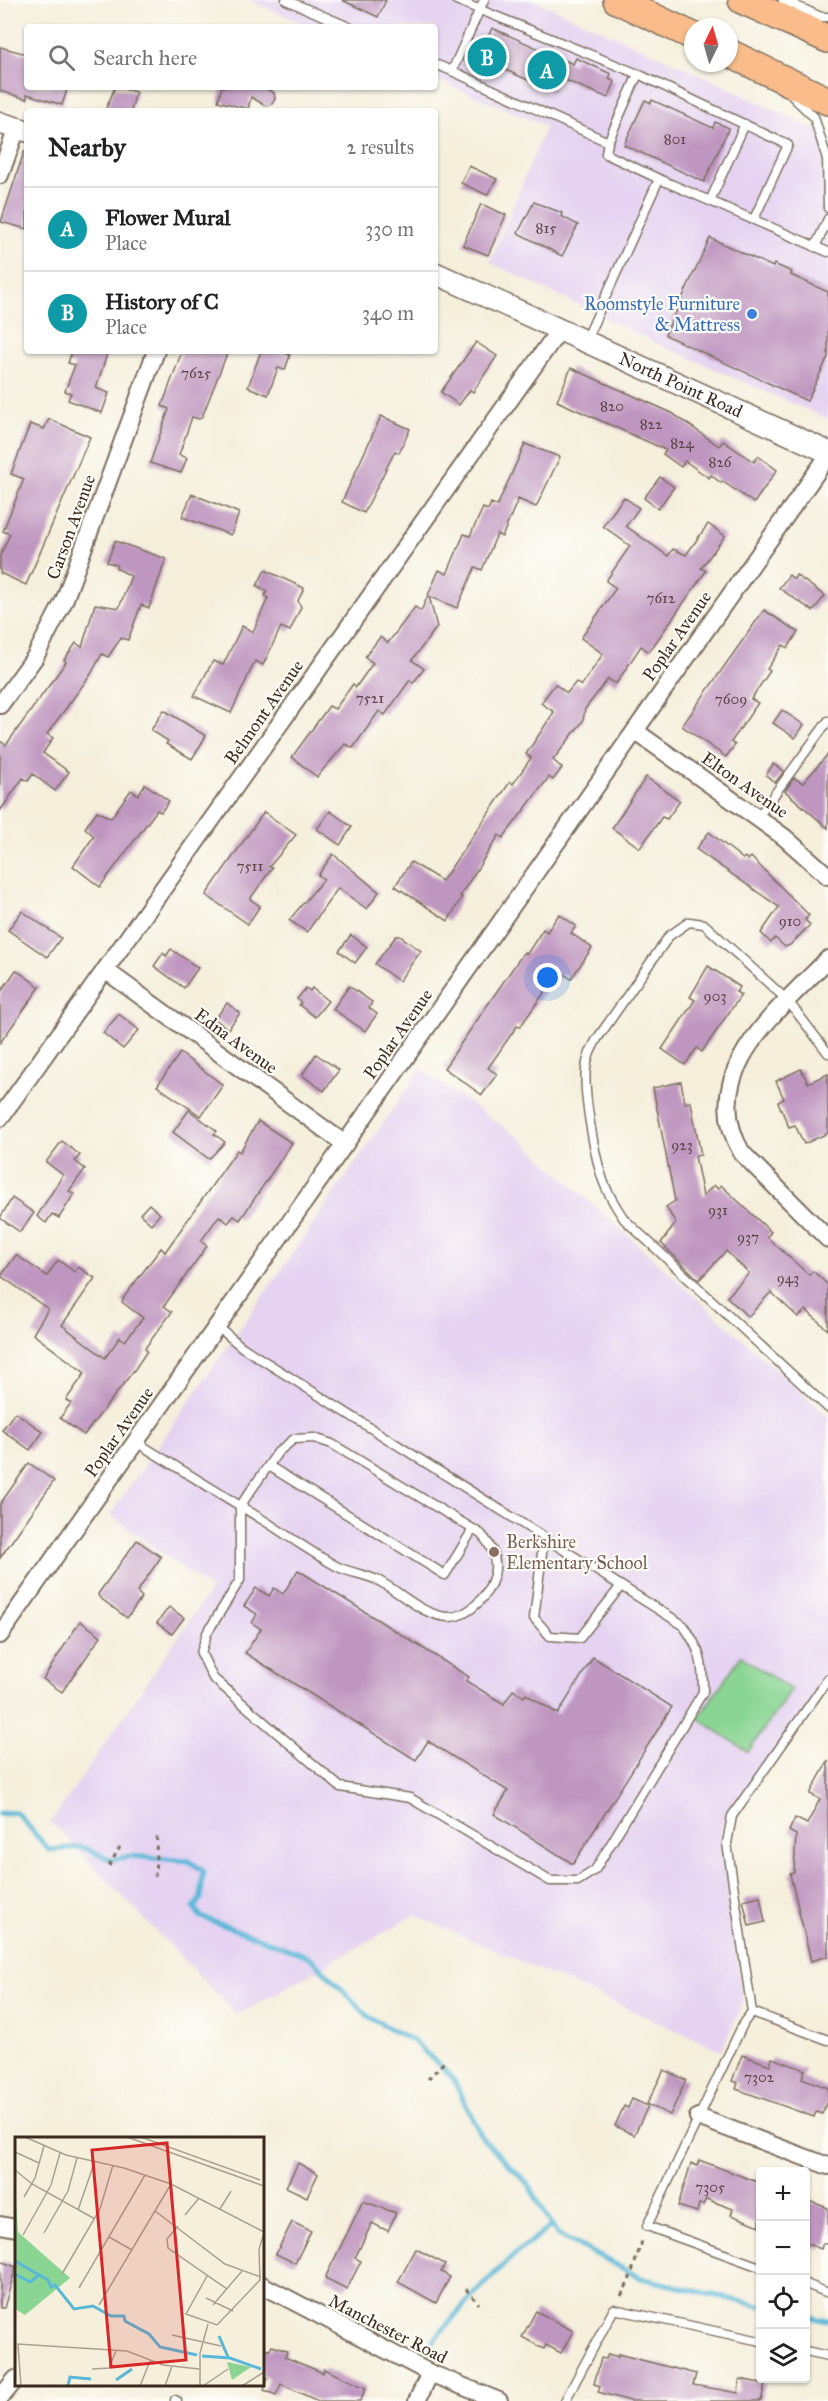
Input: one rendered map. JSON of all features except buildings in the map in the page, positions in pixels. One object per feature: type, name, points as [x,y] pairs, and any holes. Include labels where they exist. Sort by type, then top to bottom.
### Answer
[{"type":"main road","points":[[617,0],[684,32]]},
{"type":"main road","points":[[742,0],[828,39]]},
{"type":"main road","points":[[738,58],[828,101]]},
{"type":"street","points":[[0,175],[15,127]]},
{"type":"street","name":"North Point Road","points":[[438,274],[828,454]]},
{"type":"street","name":"Belmont Avenue","points":[[0,1118],[560,329]]},
{"type":"street","name":"Carson Avenue","points":[[0,705],[35,657],[64,601],[155,354]]},
{"type":"street","name":"Poplar Avenue","points":[[0,1635],[828,454]]},
{"type":"street","name":"Elton Avenue","points":[[635,731],[758,817],[828,876]]},
{"type":"street","points":[[828,959],[751,1040],[742,1053],[731,1082],[729,1121],[733,1137],[742,1153],[828,1239]]},
{"type":"street","name":"Edna Avenue","points":[[105,970],[345,1144]]},
{"type":"street","points":[[699,2117],[828,2166]]},
{"type":"street","points":[[0,2225],[15,2228]]},
{"type":"street","name":"Manchester Road","points":[[264,2286],[430,2373],[499,2401]]},
{"type":"street","points":[[417,2401],[430,2373]]},
{"type":"street","points":[[0,2398],[15,2380]]},
{"type":"lane","points":[[286,0],[342,24]]},
{"type":"lane","points":[[456,0],[638,74],[788,145],[754,219]]},
{"type":"lane","points":[[452,71],[484,0]]},
{"type":"lane","points":[[783,0],[821,17],[828,17]]},
{"type":"lane","points":[[438,65],[608,142]]},
{"type":"lane","points":[[767,72],[814,117],[827,159],[828,208]]},
{"type":"lane","points":[[638,74],[608,142],[606,154],[828,252]]},
{"type":"lane","points":[[710,201],[745,124]]},
{"type":"lane","points":[[586,341],[659,179]]},
{"type":"lane","points":[[815,246],[828,219]]},
{"type":"lane","points":[[758,817],[828,721]]},
{"type":"lane","points":[[828,1053],[788,1001],[704,924],[689,922],[680,926],[669,936],[589,1054],[585,1070],[589,1110],[602,1180],[611,1200],[624,1219],[828,1408]]},
{"type":"lane","points":[[136,1442],[240,1506],[336,1565],[376,1579],[426,1610],[449,1617],[462,1614],[475,1606],[494,1576],[494,1554],[490,1544],[473,1529],[332,1444],[314,1438],[294,1439],[278,1452],[240,1506],[240,1580],[207,1633],[201,1653],[213,1678],[340,1786],[410,1798],[550,1881],[578,1881],[596,1870],[703,1692],[703,1666],[697,1645],[683,1625],[242,1347],[217,1326]]},
{"type":"lane","points":[[269,1466],[445,1575],[473,1529]]},
{"type":"lane","points":[[544,1538],[536,1587],[534,1618],[550,1636],[580,1638],[621,1586]]},
{"type":"lane","points":[[756,2266],[647,2226],[744,2022],[752,2012],[727,1843],[729,1829],[738,1807],[828,1679]]},
{"type":"lane","points":[[752,2012],[828,2040]]},
{"type":"lane","points":[[810,2286],[828,2293]]},
{"type":"lane","points":[[565,2401],[614,2308],[756,2340]]},
{"type":"lane","points":[[810,2352],[828,2356]]},
{"type":"path","points":[[155,1877],[157,1833]]},
{"type":"path","points":[[110,1866],[120,1847]]},
{"type":"path","points":[[428,2079],[444,2062]]},
{"type":"path","points":[[614,2308],[629,2281],[647,2226]]},
{"type":"path","points":[[466,2289],[479,2304]]},
{"type":"shaded area","points":[[248,0],[534,0],[684,67],[684,72],[695,72],[828,136],[828,419],[656,343],[490,262],[546,126],[438,80],[438,24],[305,24]]},
{"type":"shaded area","name":"Berkshire Elementary School","points":[[421,1069],[522,1140],[828,1417],[828,1677],[721,1826],[743,2004],[721,2050],[415,1915],[237,2015],[51,1822],[211,1589],[110,1515]]},
{"type":"green space","points":[[741,1656],[791,1690],[748,1752],[698,1718]]},
{"type":"waterway","points":[[0,1814],[16,1812],[49,1850],[82,1847],[111,1860],[131,1856],[189,1861],[203,1871],[201,1898],[194,1908],[201,1917],[310,1957],[370,2018],[413,2041],[452,2077],[483,2139],[528,2184],[557,2234],[641,2278],[756,2305]]},
{"type":"waterway","points":[[427,2348],[502,2267],[552,2226]]},
{"type":"waterway","points":[[810,2317],[828,2321]]},
{"type":"place","name":"History of C","points":[[487,57]]},
{"type":"place","name":"Flower Mural","points":[[547,70]]},
{"type":"place","name":"Roomstyle Furniture & Mattress","points":[[752,314]]},
{"type":"place","name":"Berkshire Elementary School","points":[[494,1552]]}]
